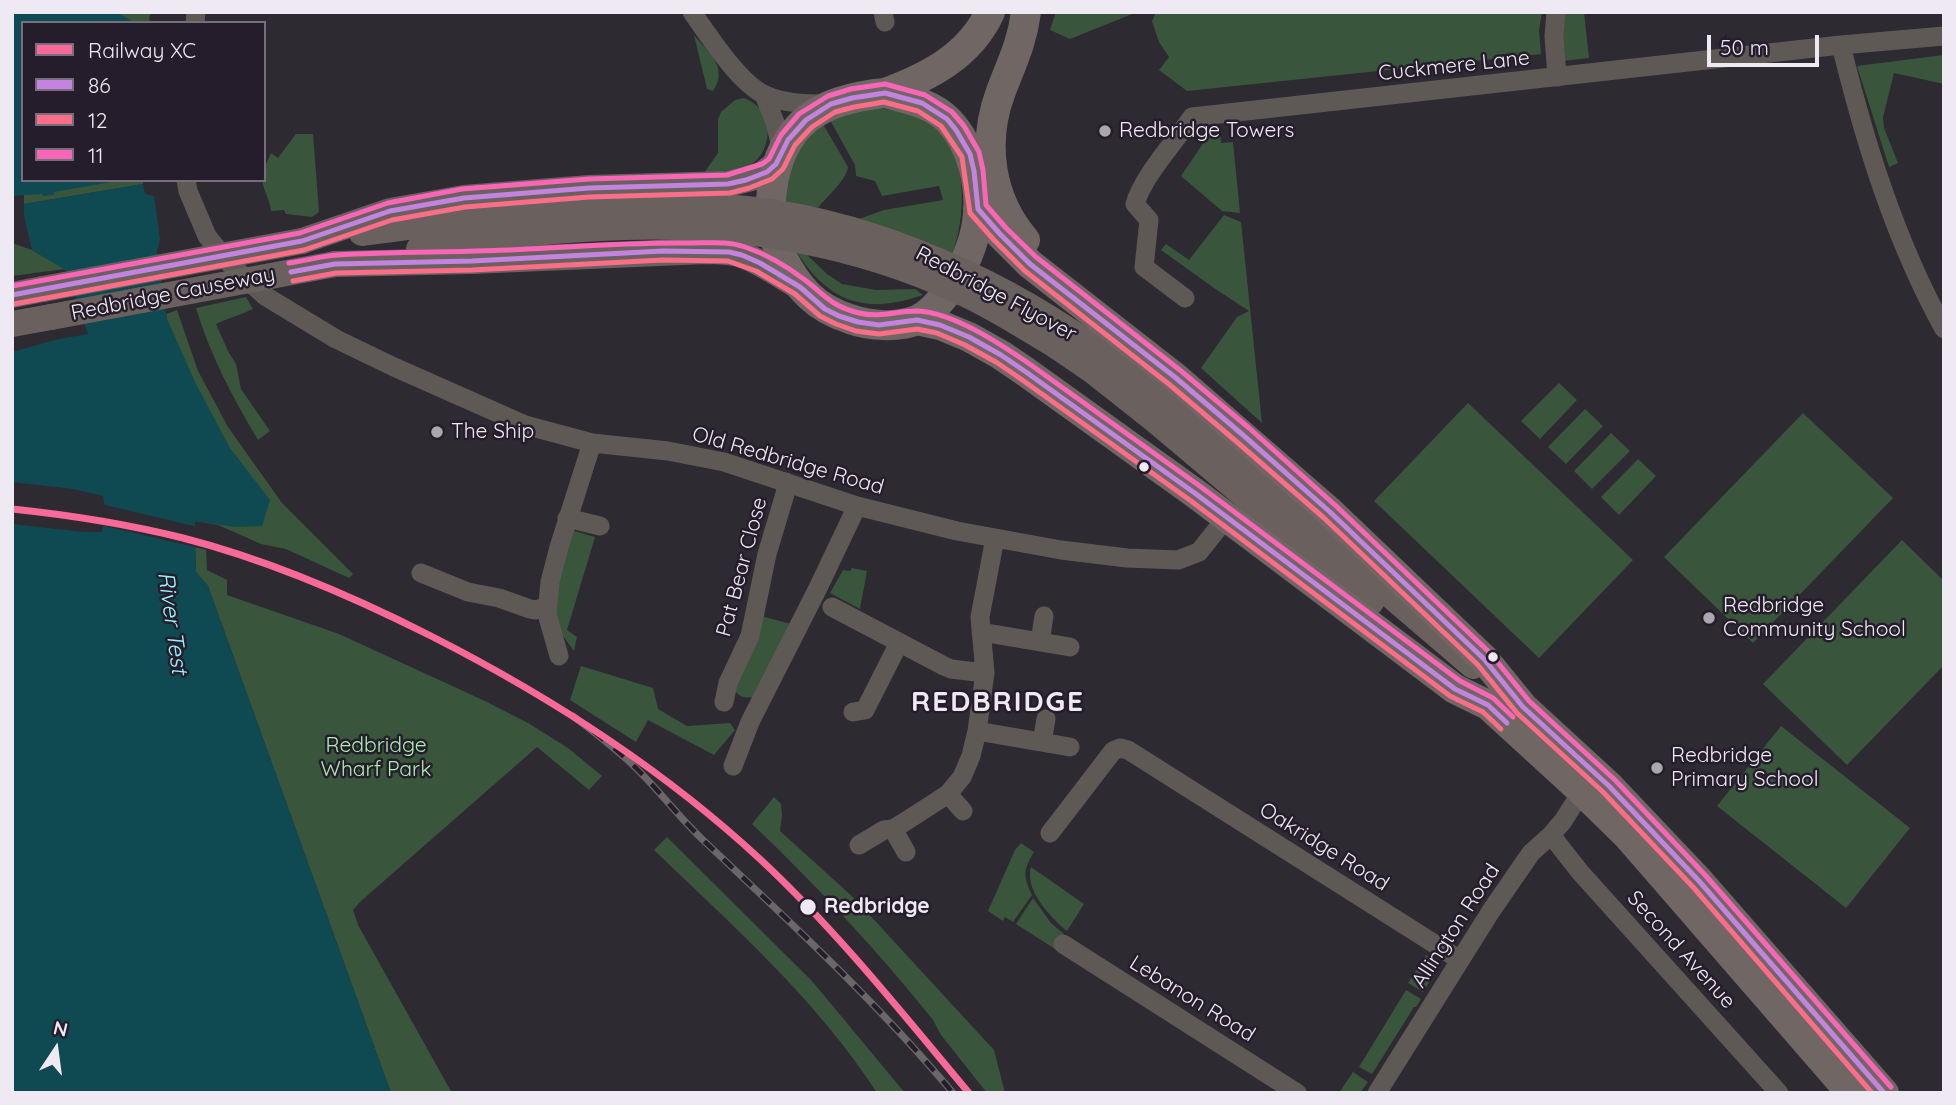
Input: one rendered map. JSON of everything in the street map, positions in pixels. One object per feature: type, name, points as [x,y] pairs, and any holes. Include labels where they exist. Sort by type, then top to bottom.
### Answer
[{"type":"highway","points":[[990,12],[978,35],[961,53],[916,81],[885,93],[864,95],[831,104],[796,130],[779,158],[771,198],[774,233],[779,250],[800,287],[825,309],[858,322],[879,325],[917,320],[953,330],[1001,355],[1455,689],[1488,705],[1627,835],[1851,1093]]},
{"type":"highway","points":[[970,154],[988,95],[1025,12]]},
{"type":"highway","points":[[1025,12],[1020,45],[993,118],[990,140],[992,170],[1005,210],[1019,233],[1079,300]]},
{"type":"highway","points":[[885,93],[922,103],[947,119],[970,154],[974,171],[978,209],[974,235],[964,264],[937,305],[917,320]]},
{"type":"highway","points":[[978,209],[1030,264],[1176,378],[1329,512],[1484,659],[1523,707],[1609,786],[1699,881],[1884,1093]]},
{"type":"main road","points":[[302,241],[390,211],[464,198],[589,188],[728,184],[760,176],[779,158]]},
{"type":"main road","name":"Redbridge Flyover","points":[[302,241],[509,214],[586,208],[624,217],[792,239],[866,256],[916,273],[962,292],[1007,317],[1064,340],[1094,348],[1167,404],[1523,707]]},
{"type":"main road","name":"Redbridge Flyover","points":[[335,264],[514,234],[583,228],[624,217]]},
{"type":"main road","name":"Redbridge Causeway","points":[[12,295],[302,241]]},
{"type":"main road","points":[[335,264],[729,252],[760,263],[800,287]]},
{"type":"main road","name":"Redbridge Causeway","points":[[12,324],[335,264]]},
{"type":"main road","name":"Redbridge Flyover","points":[[1064,340],[1093,371],[1206,462],[1488,705]]},
{"type":"street","points":[[692,12],[746,82],[764,95],[795,102],[831,104]]},
{"type":"street","points":[[1556,12],[1554,36],[1557,77]]},
{"type":"street","name":"Cuckmere Lane","points":[[1185,298],[1144,267],[1149,220],[1135,205],[1145,183],[1192,117],[1944,36]]},
{"type":"street","points":[[1841,45],[1858,115],[1878,179],[1930,303],[1944,329]]},
{"type":"street","points":[[764,95],[775,122],[779,158]]},
{"type":"street","name":"Old Redbridge Road","points":[[186,182],[207,236],[229,263],[265,296],[336,339],[525,425],[592,443],[668,451],[724,462],[857,506],[942,527],[1061,550],[1127,558],[1178,560],[1199,552],[1226,518]]},
{"type":"street","points":[[559,656],[552,637],[547,607],[550,582],[567,518],[592,443]]},
{"type":"street","name":"Pat Bear Close","points":[[724,702],[728,682],[750,636],[758,607],[764,566],[786,482]]},
{"type":"street","points":[[733,766],[750,722],[857,506]]},
{"type":"street","points":[[567,518],[600,526]]},
{"type":"street","points":[[859,845],[884,830],[893,829],[948,794],[962,777],[977,731],[985,673],[981,617],[995,538]]},
{"type":"street","points":[[421,573],[468,592],[499,598],[530,609],[547,607]]},
{"type":"street","points":[[832,607],[951,669],[985,673]]},
{"type":"street","points":[[1040,642],[1044,616]]},
{"type":"street","points":[[981,632],[1070,647]]},
{"type":"street","points":[[853,712],[865,710],[899,643]]},
{"type":"street","points":[[1042,742],[1046,719]]},
{"type":"street","points":[[977,731],[1070,747]]},
{"type":"street","name":"Oakridge Road","points":[[1050,833],[1113,751],[1120,748],[1128,750],[1460,960]]},
{"type":"street","name":"Allington Road","points":[[1377,1093],[1531,853],[1563,821],[1582,791]]},
{"type":"street","points":[[948,794],[963,811]]},
{"type":"street","points":[[893,829],[906,852]]},
{"type":"street","name":"Second Avenue","points":[[1551,835],[1580,872],[1779,1093]]},
{"type":"street","name":"Lebanon Road","points":[[1063,944],[1297,1093]]},
{"type":"green space","points":[[12,12],[150,12],[149,21],[21,21],[21,182],[143,184],[24,204],[24,194],[12,195]]},
{"type":"green space","points":[[1056,12],[1137,12],[1070,39],[1050,30]]},
{"type":"green space","points":[[1156,12],[1542,12],[1539,30],[1541,54],[1187,91],[1159,70],[1169,57],[1159,42],[1152,21]]},
{"type":"green space","points":[[1562,12],[1584,12],[1589,58],[1562,61]]},
{"type":"green space","points":[[694,35],[718,68],[719,75],[713,91],[707,89]]},
{"type":"green space","points":[[1944,55],[1944,84],[1894,73],[1883,117],[1884,128],[1898,163],[1889,167],[1857,66]]},
{"type":"green space","points":[[744,98],[762,111],[766,120],[768,131],[763,151],[757,160],[743,169],[704,173],[718,153],[718,119],[721,112],[735,100]]},
{"type":"green space","points":[[876,108],[903,112],[925,121],[941,134],[952,150],[959,169],[962,190],[962,211],[953,253],[859,219],[884,210],[943,200],[939,186],[882,196],[875,181],[856,176],[855,165],[830,120],[840,114]]},
{"type":"green space","points":[[823,124],[848,167],[847,172],[818,208],[784,203],[786,170],[806,137]]},
{"type":"green space","points":[[1220,129],[1221,143],[1233,142],[1240,213],[1222,211],[1181,176],[1212,130]]},
{"type":"green space","points":[[296,134],[313,134],[319,212],[312,217],[286,214],[284,210],[271,211],[262,182],[266,182],[266,164],[271,153],[278,158]]},
{"type":"green space","points":[[1224,215],[1241,222],[1262,423],[1201,368],[1237,317],[1249,311],[1161,250],[1166,244],[1189,260]]},
{"type":"green space","points":[[12,243],[32,250],[65,269],[12,276]]},
{"type":"green space","points":[[796,251],[804,252],[842,284],[876,290],[915,289],[923,295],[884,304],[866,304],[850,300],[822,283]]},
{"type":"green space","points":[[246,297],[253,309],[216,324],[236,364],[241,389],[270,431],[258,440],[223,376],[196,308]]},
{"type":"green space","points":[[177,310],[198,371],[228,427],[282,503],[353,574],[349,578],[286,549],[261,544],[218,525],[195,521],[166,314]]},
{"type":"green space","points":[[1559,383],[1577,400],[1540,439],[1521,421]]},
{"type":"green space","points":[[1468,403],[1633,560],[1539,658],[1374,501]]},
{"type":"green space","points":[[1585,409],[1603,426],[1566,464],[1548,447]]},
{"type":"green space","points":[[1803,413],[1893,498],[1753,643],[1664,557]]},
{"type":"green space","points":[[1611,433],[1630,451],[1592,489],[1574,471]]},
{"type":"green space","points":[[1638,459],[1656,476],[1619,515],[1601,497]]},
{"type":"green space","points":[[574,531],[595,537],[567,630],[577,637],[574,651],[563,636],[554,601],[565,550]]},
{"type":"green space","points":[[1902,540],[1944,581],[1944,665],[1847,765],[1763,684]]},
{"type":"green space","name":"Redbridge Wharf Park","points":[[195,547],[206,550],[207,570],[227,580],[227,595],[339,634],[485,701],[568,748],[602,776],[589,790],[537,747],[353,910],[358,925],[452,1093],[391,1093],[208,586],[196,572]]},
{"type":"green space","points":[[852,568],[867,571],[860,609],[830,593],[843,570],[850,571]]},
{"type":"green space","points":[[761,616],[791,624],[755,697],[743,697],[735,690]]},
{"type":"green space","points":[[581,666],[653,688],[658,709],[687,726],[730,723],[735,730],[714,755],[648,720],[636,742],[570,700]]},
{"type":"green space","points":[[1781,726],[1910,828],[1846,908],[1717,806]]},
{"type":"green space","points":[[774,797],[781,804],[780,831],[854,898],[994,1050],[1005,1093],[987,1093],[941,1035],[933,1020],[890,969],[823,895],[752,824]]},
{"type":"green space","points":[[667,837],[812,981],[905,1093],[877,1093],[828,1026],[801,995],[654,850]]},
{"type":"green space","points":[[1021,843],[1034,852],[1025,873],[1032,895],[1013,922],[1005,917],[1003,921],[988,911],[1015,850]]},
{"type":"green space","points":[[1031,867],[1084,904],[1067,931],[1040,903],[1031,885]]},
{"type":"green space","points":[[1033,898],[1051,923],[1064,934],[1055,949],[1016,924]]},
{"type":"green space","points":[[1426,955],[1438,963],[1439,967],[1423,992],[1408,983]]},
{"type":"green space","points":[[1406,990],[1421,999],[1372,1074],[1359,1067]]},
{"type":"green space","points":[[1353,1072],[1368,1082],[1360,1093],[1339,1093]]},
{"type":"water","points":[[12,12],[116,12],[132,21],[21,21],[21,182],[112,182],[54,192],[54,195],[12,196]]},
{"type":"water","name":"River Test","points":[[143,184],[145,194],[154,196],[160,239],[157,251],[167,319],[196,384],[230,448],[270,500],[262,526],[234,527],[195,521],[196,572],[208,586],[391,1093],[12,1093],[12,524],[102,532],[106,513],[103,496],[73,489],[12,482],[12,352],[88,334],[67,271],[32,250],[24,204]]},
{"type":"pier","points":[[101,504],[198,527],[199,548],[100,525],[103,513]]},
{"type":"railway","points":[[573,716],[638,770],[695,832],[863,994],[953,1093]]},
{"type":"rail line","name":"XC","points":[[12,509],[98,520],[162,533],[278,568],[340,593],[431,636],[561,709],[604,736],[685,795],[761,860],[843,944],[969,1093]]},
{"type":"transit line","name":"11","points":[[12,286],[300,233],[388,203],[462,189],[589,179],[727,175],[762,164],[769,159],[781,135],[799,114],[828,96],[851,89],[885,84],[925,95],[952,112],[964,126],[979,152],[986,205],[1006,228],[1036,257],[1249,428],[1336,506],[1490,653],[1529,701],[1615,780],[1705,875],[1891,1087]]},
{"type":"transit line","name":"86","points":[[12,295],[302,241],[390,211],[464,198],[589,188],[728,184],[767,172],[776,164],[788,140],[806,120],[831,104],[885,93],[922,103],[947,119],[956,130],[970,154],[978,209],[1000,234],[1030,264],[1176,378],[1243,435],[1330,512],[1484,659],[1523,707],[1609,786],[1699,881],[1884,1093]]},
{"type":"transit line","name":"12","points":[[14,304],[304,250],[392,220],[465,207],[589,197],[730,193],[772,179],[783,169],[795,145],[812,127],[835,112],[884,102],[918,111],[941,126],[962,157],[970,213],[994,240],[1025,271],[1170,385],[1324,518],[1478,665],[1517,713],[1603,792],[1693,887],[1872,1093]]},
{"type":"transit line","name":"11","points":[[289,263],[361,254],[726,243],[745,247],[776,261],[829,300],[850,310],[874,315],[917,311],[946,317],[977,331],[1031,365],[1201,487],[1460,681],[1493,698],[1513,717]]},
{"type":"transit line","name":"86","points":[[291,272],[335,264],[472,261],[663,251],[729,252],[760,263],[800,287],[825,309],[839,316],[879,325],[917,320],[940,325],[969,337],[1026,372],[1196,494],[1455,689],[1488,705],[1507,723]]},
{"type":"transit line","name":"12","points":[[293,281],[336,273],[472,270],[663,260],[728,261],[756,271],[795,294],[820,316],[856,331],[879,334],[917,329],[937,333],[965,345],[1021,379],[1191,501],[1450,696],[1483,712],[1501,729]]},
{"type":"place","name":"Redbridge Towers","points":[[1105,131]]},
{"type":"place","name":"The Ship","points":[[437,432]]},
{"type":"place","name":"Redbridge Community School","points":[[1709,618]]},
{"type":"place","name":"Redbridge Primary School","points":[[1657,768]]},
{"type":"place","name":"Redbridge","points":[[808,907]]},
{"type":"district","name":"REDBRIDGE","points":[[998,703]]}]
